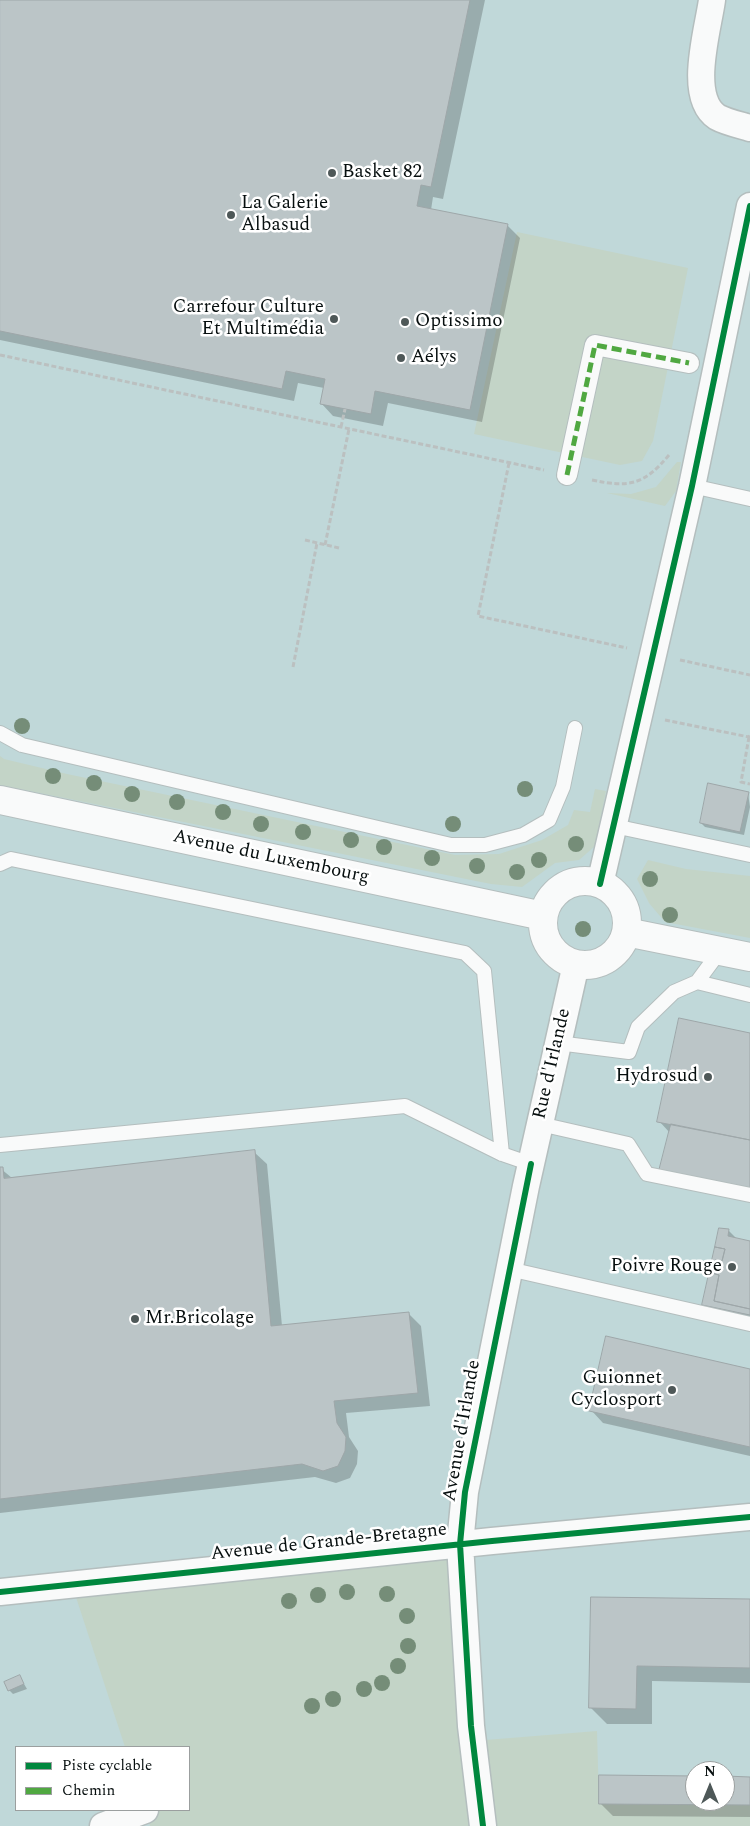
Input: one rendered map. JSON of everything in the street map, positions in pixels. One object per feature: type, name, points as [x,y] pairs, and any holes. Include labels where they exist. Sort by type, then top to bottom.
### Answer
[{"type":"street","points":[[712,0],[700,79],[704,102],[717,117],[750,128]]},
{"type":"street","points":[[600,884],[692,486],[750,206]]},
{"type":"street","points":[[567,475],[595,345],[690,363]]},
{"type":"street","name":"Avenue du Luxembourg","points":[[0,800],[543,916]]},
{"type":"street","points":[[582,881],[600,884],[613,892],[622,903],[626,917],[626,932],[622,944],[602,962],[590,965],[576,964],[564,960],[550,947],[543,929],[543,916],[547,904],[564,886],[582,881]]},
{"type":"street","points":[[626,932],[750,957]]},
{"type":"street","name":"Rue d'Irlande","points":[[531,1164],[576,964]]},
{"type":"street","name":"Avenue d'Irlande","points":[[483,1826],[471,1726],[460,1544],[465,1492],[531,1164]]},
{"type":"street","name":"Avenue de Grande-Bretagne","points":[[0,1592],[460,1544],[750,1517]]},
{"type":"street","points":[[103,1826],[142,1811]]},
{"type":"lane","points":[[692,486],[750,499]]},
{"type":"lane","points":[[0,733],[22,745],[452,845],[494,842],[522,835],[549,820],[563,787],[575,728]]},
{"type":"lane","points":[[614,826],[750,855]]},
{"type":"lane","points":[[0,864],[12,859],[465,952],[484,971],[502,1154]]},
{"type":"lane","points":[[558,1043],[629,1052],[638,1027],[674,992],[697,982],[720,951]]},
{"type":"lane","points":[[697,982],[750,995]]},
{"type":"lane","points":[[0,1145],[404,1106],[502,1154],[531,1164]]},
{"type":"lane","points":[[540,1124],[628,1144],[647,1174],[750,1195]]},
{"type":"lane","points":[[509,1268],[750,1324]]},
{"type":"path","points":[[0,355],[605,483],[635,484],[656,471],[671,453]]},
{"type":"path","points":[[341,427],[345,409]]},
{"type":"path","points":[[325,545],[349,429]]},
{"type":"path","points":[[509,463],[478,616],[750,675]]},
{"type":"path","points":[[305,540],[338,548]]},
{"type":"path","points":[[293,667],[317,543]]},
{"type":"path","points":[[661,719],[750,736],[741,782],[750,784]]},
{"type":"shaded area","points":[[0,0],[750,0],[750,1826],[0,1826]]},
{"type":"green space","points":[[517,232],[688,268],[653,441],[642,461],[620,465],[474,434]]},
{"type":"green space","points":[[677,462],[681,462],[676,491],[665,506],[607,493],[631,494],[656,487]]},
{"type":"green space","points":[[0,756],[4,759],[67,774],[455,855],[499,854],[542,840],[568,825],[574,810],[590,812],[595,789],[606,791],[595,846],[579,860],[555,863],[522,887],[491,884],[0,785]]},
{"type":"green space","points":[[648,860],[686,869],[750,876],[750,938],[665,922],[649,903],[637,879]]},
{"type":"green space","points":[[460,1544],[473,1741],[597,1731],[599,1803],[685,1804],[685,1811],[735,1811],[735,1805],[750,1805],[750,1826],[150,1826],[145,1811],[190,1811],[190,1746],[125,1746],[72,1585]]},
{"type":"building","name":"La Galerie Albasud","points":[[0,0],[470,0],[431,187],[421,185],[417,206],[508,224],[470,410],[375,391],[371,414],[320,404],[325,379],[286,371],[282,389],[0,331]]},
{"type":"building","points":[[708,783],[749,792],[740,832],[700,823]]},
{"type":"building","name":"Hydrosud","points":[[679,1018],[750,1033],[750,1140],[657,1122]]},
{"type":"building","points":[[671,1124],[750,1140],[750,1190],[659,1171]]},
{"type":"building","name":"Mr.Bricolage","points":[[255,1150],[271,1326],[409,1312],[418,1393],[334,1401],[337,1423],[346,1437],[345,1451],[338,1466],[323,1471],[302,1464],[0,1499],[0,1167],[3,1167],[4,1178]]},
{"type":"building","name":"Poivre Rouge","points":[[719,1228],[729,1229],[728,1236],[750,1241],[750,1309],[714,1301],[719,1275],[712,1273],[715,1260],[722,1261],[725,1249],[715,1247]]},
{"type":"building","points":[[715,1247],[725,1249],[722,1261],[715,1260],[712,1273],[719,1275],[714,1301],[750,1309],[750,1315],[702,1305]]},
{"type":"building","name":"Guionnet Cyclosport","points":[[606,1336],[750,1369],[750,1447],[589,1411]]},
{"type":"building","points":[[591,1597],[750,1599],[750,1668],[637,1666],[636,1709],[589,1708]]},
{"type":"building","points":[[20,1675],[24,1684],[8,1691],[4,1682]]},
{"type":"building","points":[[599,1775],[685,1776],[685,1805],[599,1804]]},
{"type":"building","points":[[735,1776],[750,1777],[750,1805],[735,1805]]},
{"type":"marked path","points":[[567,475],[595,345],[689,363]]},
{"type":"cycle path","points":[[600,884],[692,486],[750,206]]},
{"type":"cycle path","points":[[483,1826],[471,1726],[460,1544],[465,1492],[531,1164]]},
{"type":"cycle path","points":[[0,1592],[492,1541],[750,1517]]},
{"type":"place","name":"Basket 82","points":[[332,173]]},
{"type":"place","name":"La Galerie Albasud","points":[[231,215]]},
{"type":"place","name":"Carrefour Culture Et Multimédia","points":[[334,319]]},
{"type":"place","name":"Optissimo","points":[[405,322]]},
{"type":"place","name":"Aélys","points":[[401,358]]},
{"type":"place","name":"Hydrosud","points":[[708,1077]]},
{"type":"place","name":"Poivre Rouge","points":[[732,1267]]},
{"type":"place","name":"Mr.Bricolage","points":[[135,1319]]},
{"type":"place","name":"Guionnet Cyclosport","points":[[672,1390]]}]
